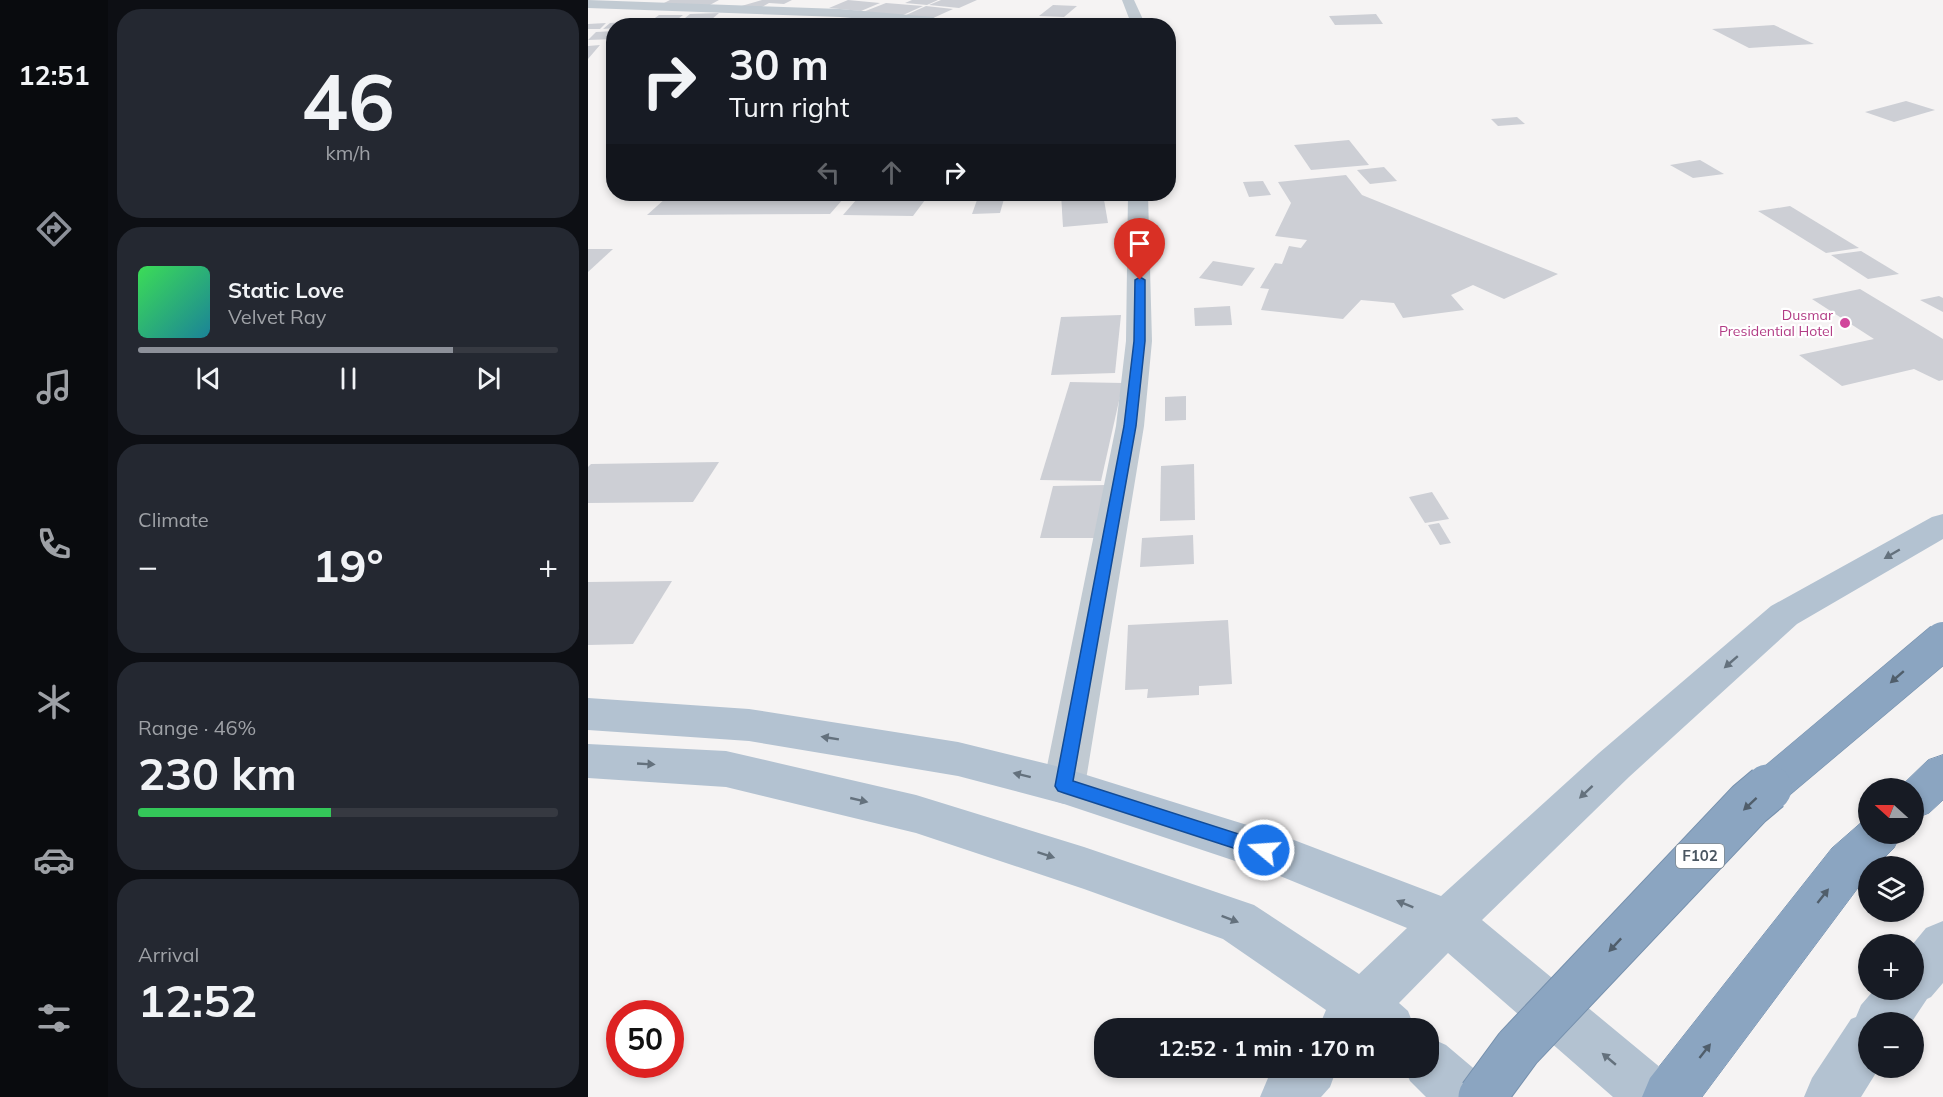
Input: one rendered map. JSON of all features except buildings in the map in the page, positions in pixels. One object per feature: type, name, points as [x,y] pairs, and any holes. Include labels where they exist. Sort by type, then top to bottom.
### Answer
[{"type":"highway","name":"F102","points":[[1482,1097],[1518,1048],[1749,804],[1943,640]]},
{"type":"highway","points":[[1924,791],[1943,773]]},
{"type":"highway","points":[[1669,1097],[1848,863],[1868,844]]},
{"type":"main road","points":[[1367,1018],[1447,921],[1614,765],[1784,615],[1943,525]]},
{"type":"main road","points":[[588,714],[749,724],[958,759],[1064,786],[1286,857],[1447,921],[1654,1097]]},
{"type":"main road","points":[[588,761],[726,769],[916,814],[1084,868],[1237,921],[1361,1018]]},
{"type":"main road","points":[[1924,968],[1943,945]]},
{"type":"main road","points":[[1888,1012],[1898,1000]]},
{"type":"main road","points":[[1831,1097],[1858,1054]]},
{"type":"main road","points":[[1439,1073],[1466,1097]]},
{"type":"main road","points":[[1287,1097],[1303,1078]]},
{"type":"street","points":[[715,9],[736,0]]},
{"type":"street","points":[[1128,0],[1136,18]]},
{"type":"street","points":[[588,4],[840,13],[898,18]]},
{"type":"street","points":[[1064,786],[1130,426],[1139,341],[1138,201]]},
{"type":"place","name":"Dusmar Presidential Hotel","points":[[1845,323]]},
{"type":"route","points":[[1140,280],[1139,341],[1130,426],[1064,786],[1264,850]]}]
